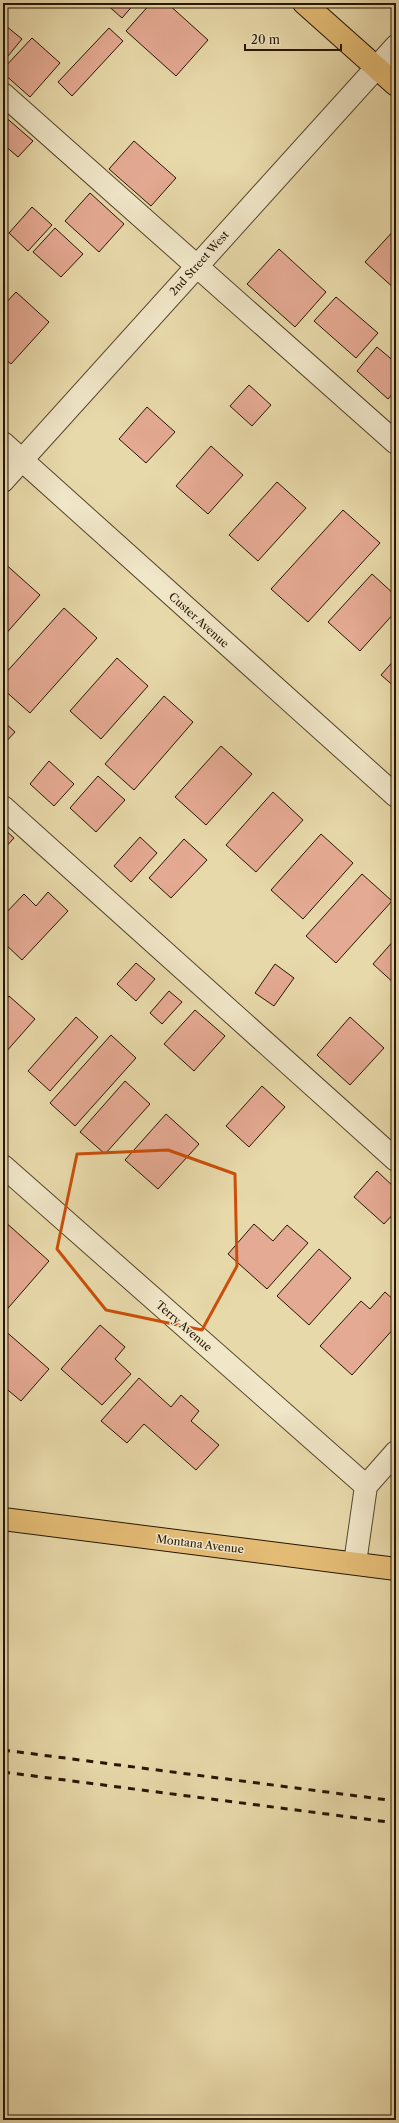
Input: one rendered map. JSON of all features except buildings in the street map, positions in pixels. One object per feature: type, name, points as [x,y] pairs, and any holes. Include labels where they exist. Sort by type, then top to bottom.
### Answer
[{"type":"main road","points":[[304,3],[396,85]]},
{"type":"main road","name":"Montana Avenue","points":[[3,1519],[396,1569]]},
{"type":"street","name":"2nd Street West","points":[[3,481],[396,46]]},
{"type":"street","points":[[3,94],[198,265],[396,443]]},
{"type":"street","name":"Custer Avenue","points":[[3,443],[396,796]]},
{"type":"street","points":[[3,807],[396,1160]]},
{"type":"street","name":"Terry Avenue","points":[[3,1166],[366,1486]]},
{"type":"street","points":[[355,1563],[366,1486],[396,1452]]},
{"type":"highlighted area","points":[[168,1150],[235,1174],[237,1266],[202,1330],[106,1310],[57,1249],[77,1154]]},
{"type":"railway","points":[[3,1750],[396,1801]]},
{"type":"railway","points":[[3,1772],[396,1823]]}]
